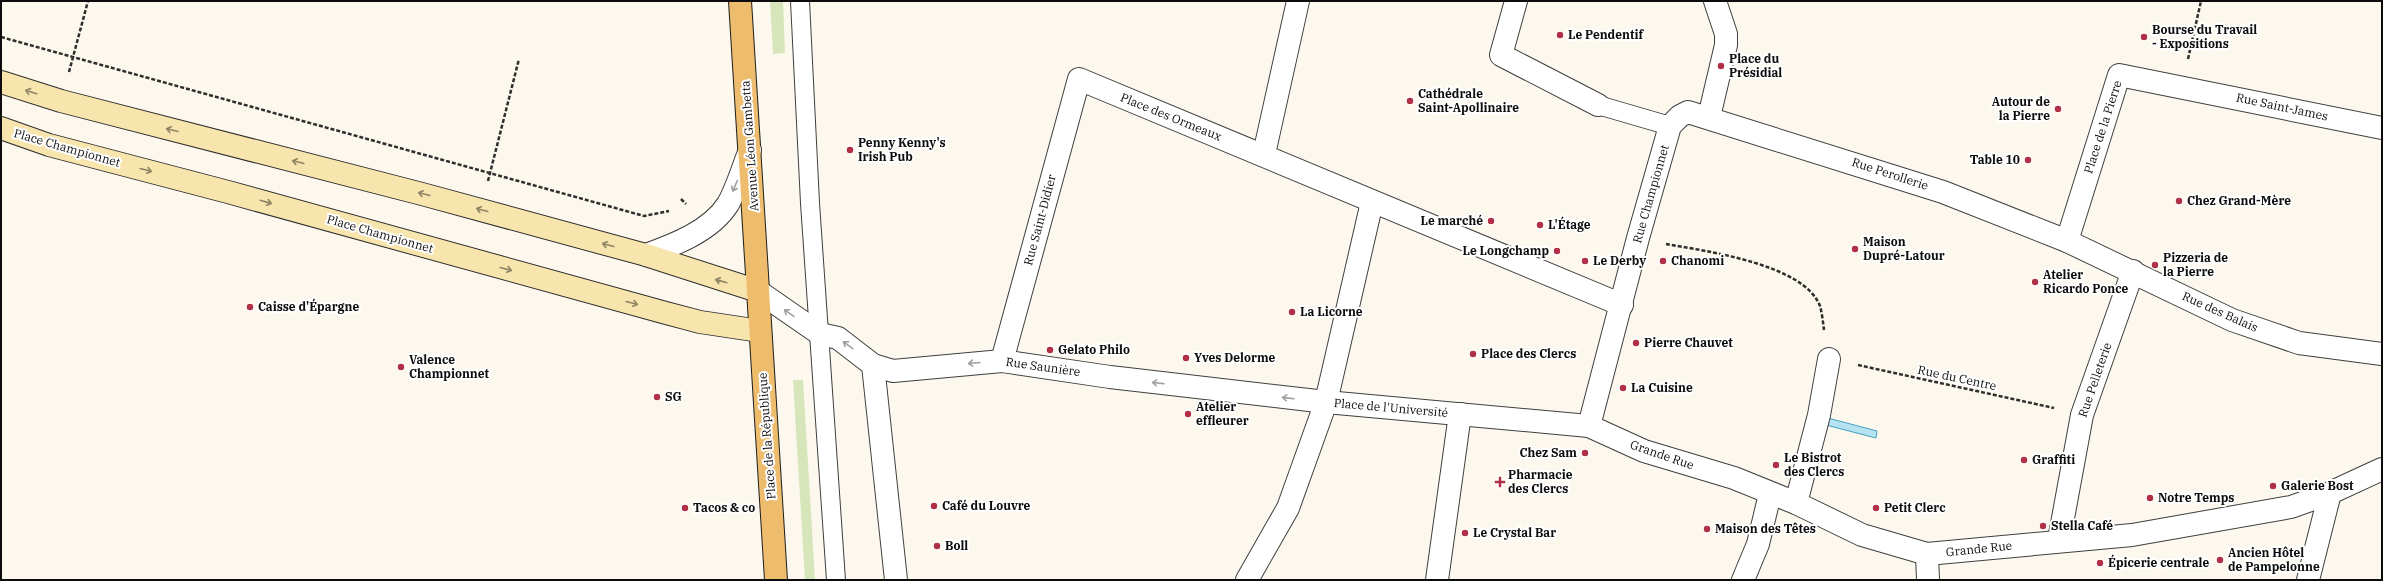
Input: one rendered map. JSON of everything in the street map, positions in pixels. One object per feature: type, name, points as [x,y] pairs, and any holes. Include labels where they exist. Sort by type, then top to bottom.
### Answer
[{"type":"main road","name":"Avenue Léon Gambetta","points":[[740,1],[758,291]]},
{"type":"main road","points":[[1,82],[61,101],[481,210],[646,255],[758,291]]},
{"type":"main road","name":"Place Championnet","points":[[1,128],[50,145],[228,192],[666,313],[700,322],[760,331]]},
{"type":"main road","name":"Place de la République","points":[[758,291],[776,580]]},
{"type":"street","points":[[1264,154],[1298,1]]},
{"type":"street","points":[[1516,1],[1501,55],[1598,105]]},
{"type":"street","points":[[1670,126],[1680,116],[1688,112],[1709,118],[1726,45],[1726,34],[1715,1]]},
{"type":"street","name":"Place de la Pierre","points":[[2067,241],[2119,75],[2182,87]]},
{"type":"street","name":"Place des Ormeaux","points":[[1079,79],[1264,154],[1372,202]]},
{"type":"street","name":"Rue Saint-Didier","points":[[1002,361],[1079,79]]},
{"type":"street","name":"Rue Saint-James","points":[[2182,87],[2382,128]]},
{"type":"street","name":"Rue Perollerie","points":[[1709,118],[1943,192],[2067,241]]},
{"type":"street","name":"Rue Championnet","points":[[1622,305],[1670,126]]},
{"type":"street","points":[[646,255],[676,244],[713,220],[728,204],[750,150]]},
{"type":"street","points":[[1326,402],[1372,202],[1622,305],[1590,426],[1460,414]]},
{"type":"street","name":"Rue des Balais","points":[[2067,241],[2133,271],[2232,320],[2299,344],[2382,354]]},
{"type":"street","name":"Rue Pelleterie","points":[[2059,540],[2082,414],[2133,271]]},
{"type":"street","name":"Rue Saunière","points":[[758,291],[820,334],[838,338],[873,365],[893,371],[1002,361],[1110,377],[1326,402]]},
{"type":"street","points":[[1796,503],[1819,415],[1829,359]]},
{"type":"street","points":[[873,365],[896,580]]},
{"type":"street","name":"Place de l'Université","points":[[1247,580],[1288,508],[1326,402],[1460,414],[1437,580]]},
{"type":"street","name":"Grande Rue","points":[[1590,426],[1644,451],[1734,478],[1770,494],[1796,503],[1862,535],[1927,554],[2059,540],[2139,534],[2291,507],[2330,493],[2382,469]]},
{"type":"street","points":[[2308,580],[2330,493]]},
{"type":"street","points":[[1743,580],[1758,544],[1770,494]]},
{"type":"street","points":[[1927,554],[1928,580]]},
{"type":"lane","points":[[800,1],[810,203],[836,580]]},
{"type":"lane","points":[[1598,105],[1670,126]]},
{"type":"path","points":[[2182,87],[2201,1]]},
{"type":"path","points":[[1,37],[644,216],[674,210]]},
{"type":"path","points":[[481,210],[519,59]]},
{"type":"path","points":[[682,209],[690,208]]},
{"type":"path","points":[[1659,242],[1753,261],[1791,278],[1808,290],[1820,305],[1829,359]]},
{"type":"path","name":"Rue du Centre","points":[[1829,359],[2082,414]]},
{"type":"green space","points":[[770,1],[783,1],[785,53],[773,54]]},
{"type":"green space","points":[[793,380],[803,380],[815,580],[805,580]]},
{"type":"water","points":[[1824,417],[1877,431],[1876,438],[1822,424]]},
{"type":"place","name":"Le Pendentif","points":[[1560,35]]},
{"type":"place","name":"Bourse du Travail - Expositions","points":[[2144,37]]},
{"type":"place","name":"Place du Présidial","points":[[1721,66]]},
{"type":"place","name":"Cathédrale Saint-Apollinaire","points":[[1410,101]]},
{"type":"place","name":"Autour de la Pierre","points":[[2058,109]]},
{"type":"place","name":"Penny Kenny's Irish Pub","points":[[850,150]]},
{"type":"place","name":"Table 10","points":[[2028,160]]},
{"type":"place","name":"Chez Grand-Mère","points":[[2179,201]]},
{"type":"place","name":"Le marché","points":[[1491,221]]},
{"type":"place","name":"L'Étage","points":[[1540,225]]},
{"type":"place","name":"Maison Dupré-Latour","points":[[1855,249]]},
{"type":"place","name":"Le Longchamp","points":[[1557,251]]},
{"type":"place","name":"Le Derby","points":[[1585,261]]},
{"type":"place","name":"Chanomi","points":[[1663,261]]},
{"type":"place","name":"Pizzeria de la Pierre","points":[[2155,265]]},
{"type":"place","name":"Atelier Ricardo Ponce","points":[[2035,282]]},
{"type":"place","name":"Caisse d'Épargne","points":[[250,307]]},
{"type":"place","name":"La Licorne","points":[[1292,312]]},
{"type":"place","name":"Pierre Chauvet","points":[[1636,343]]},
{"type":"place","name":"Gelato Philo","points":[[1050,350]]},
{"type":"place","name":"Place des Clercs","points":[[1473,354]]},
{"type":"place","name":"Yves Delorme","points":[[1186,358]]},
{"type":"place","name":"Valence Championnet","points":[[401,367]]},
{"type":"place","name":"La Cuisine","points":[[1623,388]]},
{"type":"place","name":"SG","points":[[657,397]]},
{"type":"place","name":"Atelier effleurer","points":[[1188,414]]},
{"type":"place","name":"Chez Sam","points":[[1585,453]]},
{"type":"place","name":"Graffiti","points":[[2024,460]]},
{"type":"place","name":"Le Bistrot des Clercs","points":[[1776,465]]},
{"type":"place","name":"Pharmacie des Clercs","points":[[1500,482]]},
{"type":"place","name":"Galerie Bost","points":[[2273,486]]},
{"type":"place","name":"Notre Temps","points":[[2150,498]]},
{"type":"place","name":"Café du Louvre","points":[[934,506]]},
{"type":"place","name":"Tacos & co","points":[[685,508]]},
{"type":"place","name":"Petit Clerc","points":[[1876,508]]},
{"type":"place","name":"Stella Café","points":[[2043,526]]},
{"type":"place","name":"Maison des Têtes","points":[[1707,529]]},
{"type":"place","name":"Le Crystal Bar","points":[[1465,533]]},
{"type":"place","name":"Boll","points":[[937,546]]},
{"type":"place","name":"Ancien Hôtel de Pampelonne","points":[[2220,560]]},
{"type":"place","name":"Épicerie centrale","points":[[2100,563]]}]
